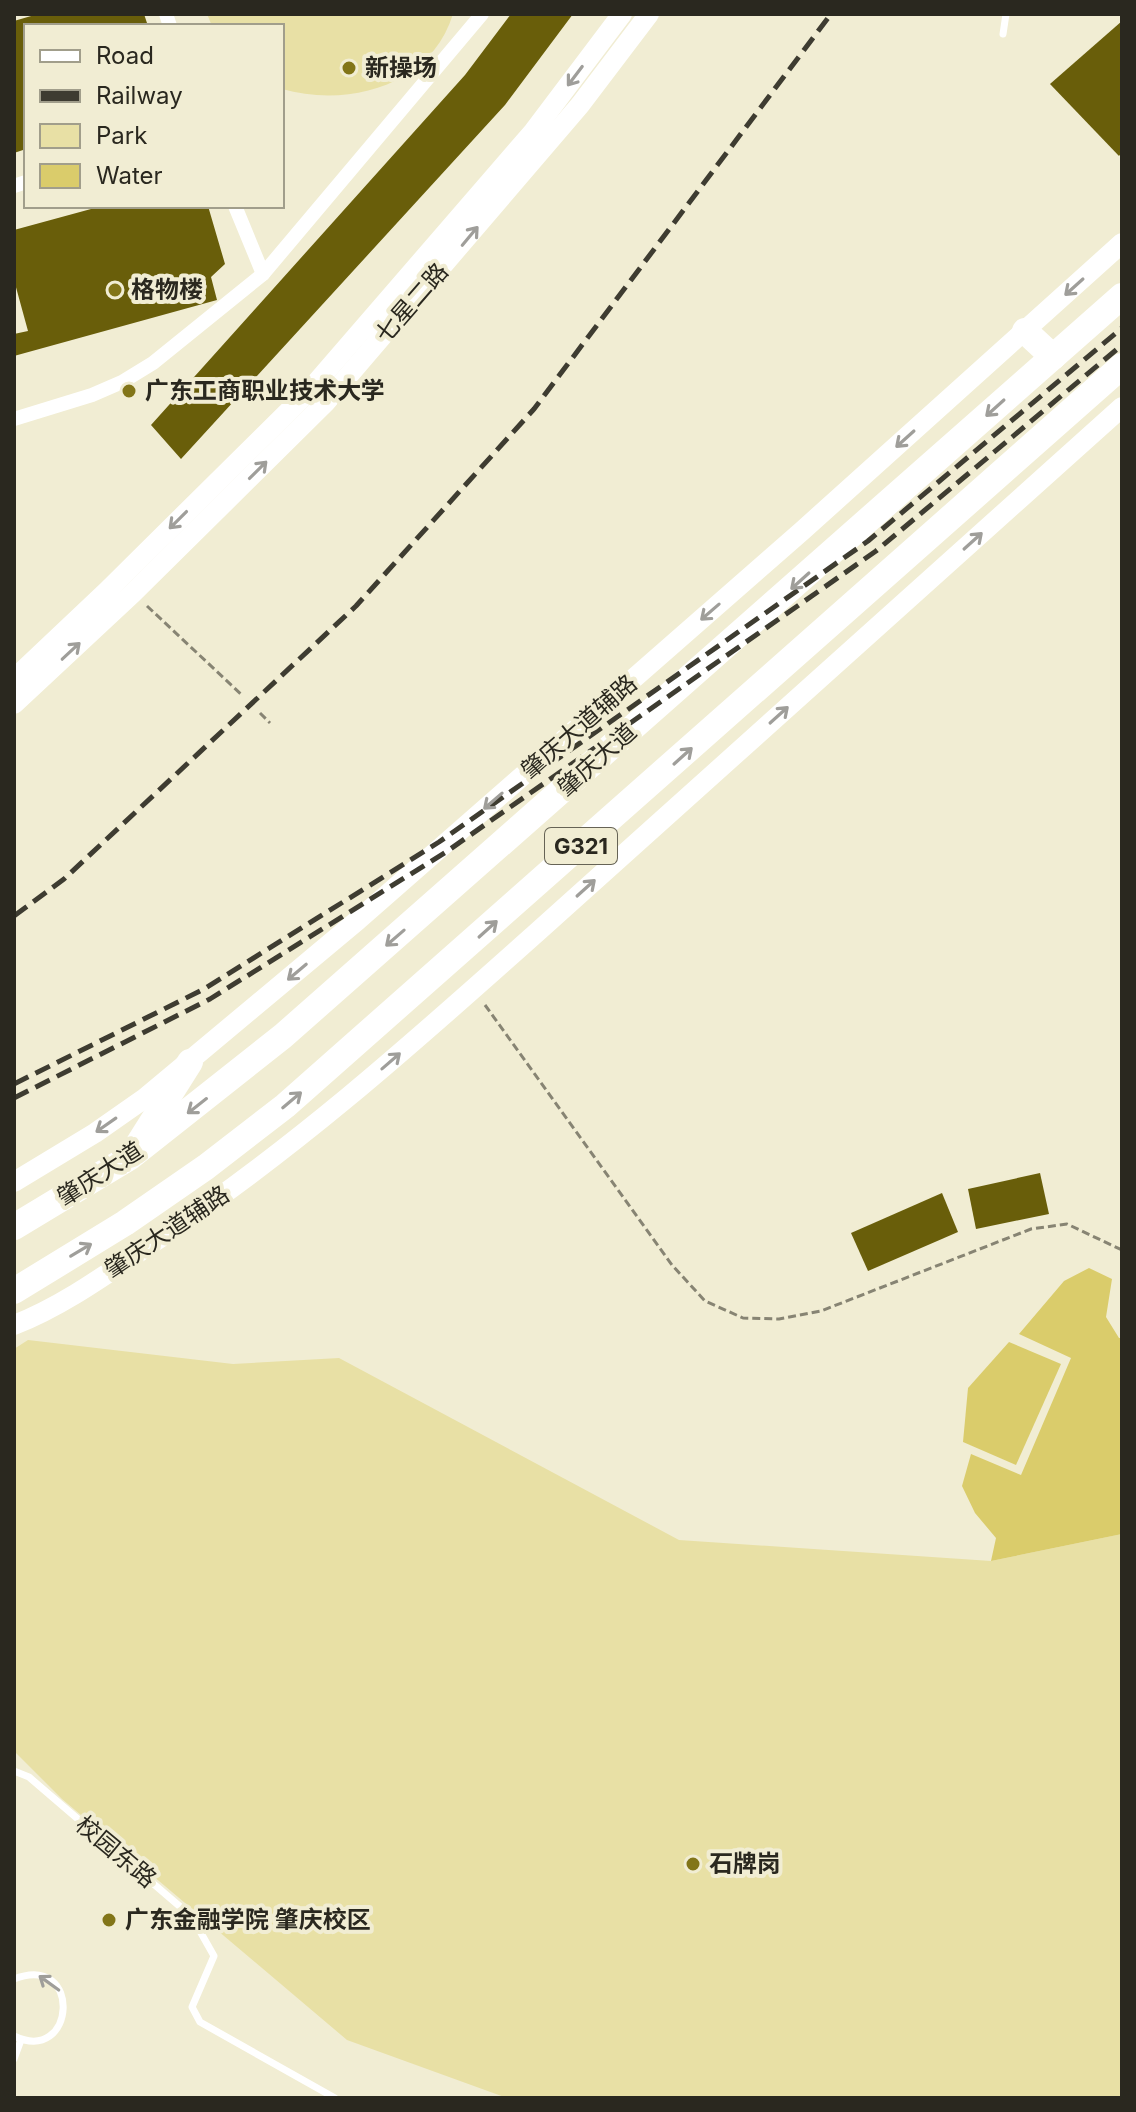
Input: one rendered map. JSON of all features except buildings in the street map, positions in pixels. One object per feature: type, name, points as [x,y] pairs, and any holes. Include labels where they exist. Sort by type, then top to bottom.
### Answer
[{"type":"highway","name":"肇庆大道","points":[[14,1227],[130,1157],[295,1026],[1122,296]]},
{"type":"highway","points":[[1025,331],[1053,357]]},
{"type":"highway","name":"G321","points":[[14,1291],[136,1215],[206,1167],[285,1106],[1122,366]]},
{"type":"highway","points":[[130,1157],[190,1062]]},
{"type":"street","points":[[14,419],[92,395],[122,382],[153,363],[263,274],[482,14]]},
{"type":"street","name":"七星二路","points":[[14,679],[309,391],[533,132],[622,14]]},
{"type":"street","name":"七星二路","points":[[14,704],[133,593],[325,403],[580,105],[649,14]]},
{"type":"street","points":[[236,208],[263,274]]},
{"type":"street","name":"肇庆大道辅路","points":[[14,1182],[95,1133],[190,1062],[802,531],[1122,243]]},
{"type":"street","name":"肇庆大道辅路","points":[[23,1321],[138,1253],[254,1172],[337,1107],[473,989],[1122,407]]},
{"type":"lane","points":[[1003,34],[1006,14]]},
{"type":"lane","name":"校园东路","points":[[14,1771],[29,1777],[184,1910],[214,1956],[192,2007],[200,2022],[335,2098]]},
{"type":"lane","points":[[14,1979],[35,1974],[46,1978],[55,1984],[65,2004],[64,2016],[52,2034],[32,2041],[17,2038],[14,2059]]},
{"type":"path","points":[[133,593],[243,696]]},
{"type":"path","points":[[260,713],[270,723]]},
{"type":"path","points":[[473,989],[672,1265],[705,1301],[743,1318],[779,1319],[821,1311],[1031,1229],[1067,1224],[1122,1250]]},
{"type":"green space","name":"新操场","points":[[207,14],[453,14],[442,39],[426,59],[407,74],[384,86],[359,93],[333,95],[284,89],[284,24],[211,24]]},
{"type":"green space","points":[[28,1340],[233,1364],[339,1358],[679,1540],[991,1561],[1122,1534],[1122,2098],[507,2098],[347,2040],[62,1799],[14,1751],[14,1349]]},
{"type":"water","points":[[1089,1268],[1112,1279],[1106,1317],[1122,1338],[1122,1534],[991,1561],[996,1538],[975,1513],[962,1486],[971,1454],[1021,1475],[1071,1358],[1019,1334],[1064,1281]]},
{"type":"water","points":[[1009,1342],[1061,1364],[1016,1465],[963,1442],[968,1388]]},
{"type":"railway","points":[[14,916],[64,879],[356,606],[534,409],[831,14]]},
{"type":"railway","points":[[14,1084],[204,989],[439,842],[868,541],[1122,328]]},
{"type":"railway","points":[[14,1098],[210,999],[446,852],[876,551],[1122,345]]},
{"type":"place","name":"新操场","points":[[349,68]]},
{"type":"place","name":"格物楼","points":[[115,290]]},
{"type":"place","name":"广东工商职业技术大学","points":[[129,391]]},
{"type":"place","name":"石牌岗","points":[[693,1864]]},
{"type":"place","name":"广东金融学院 肇庆校区","points":[[109,1920]]}]
